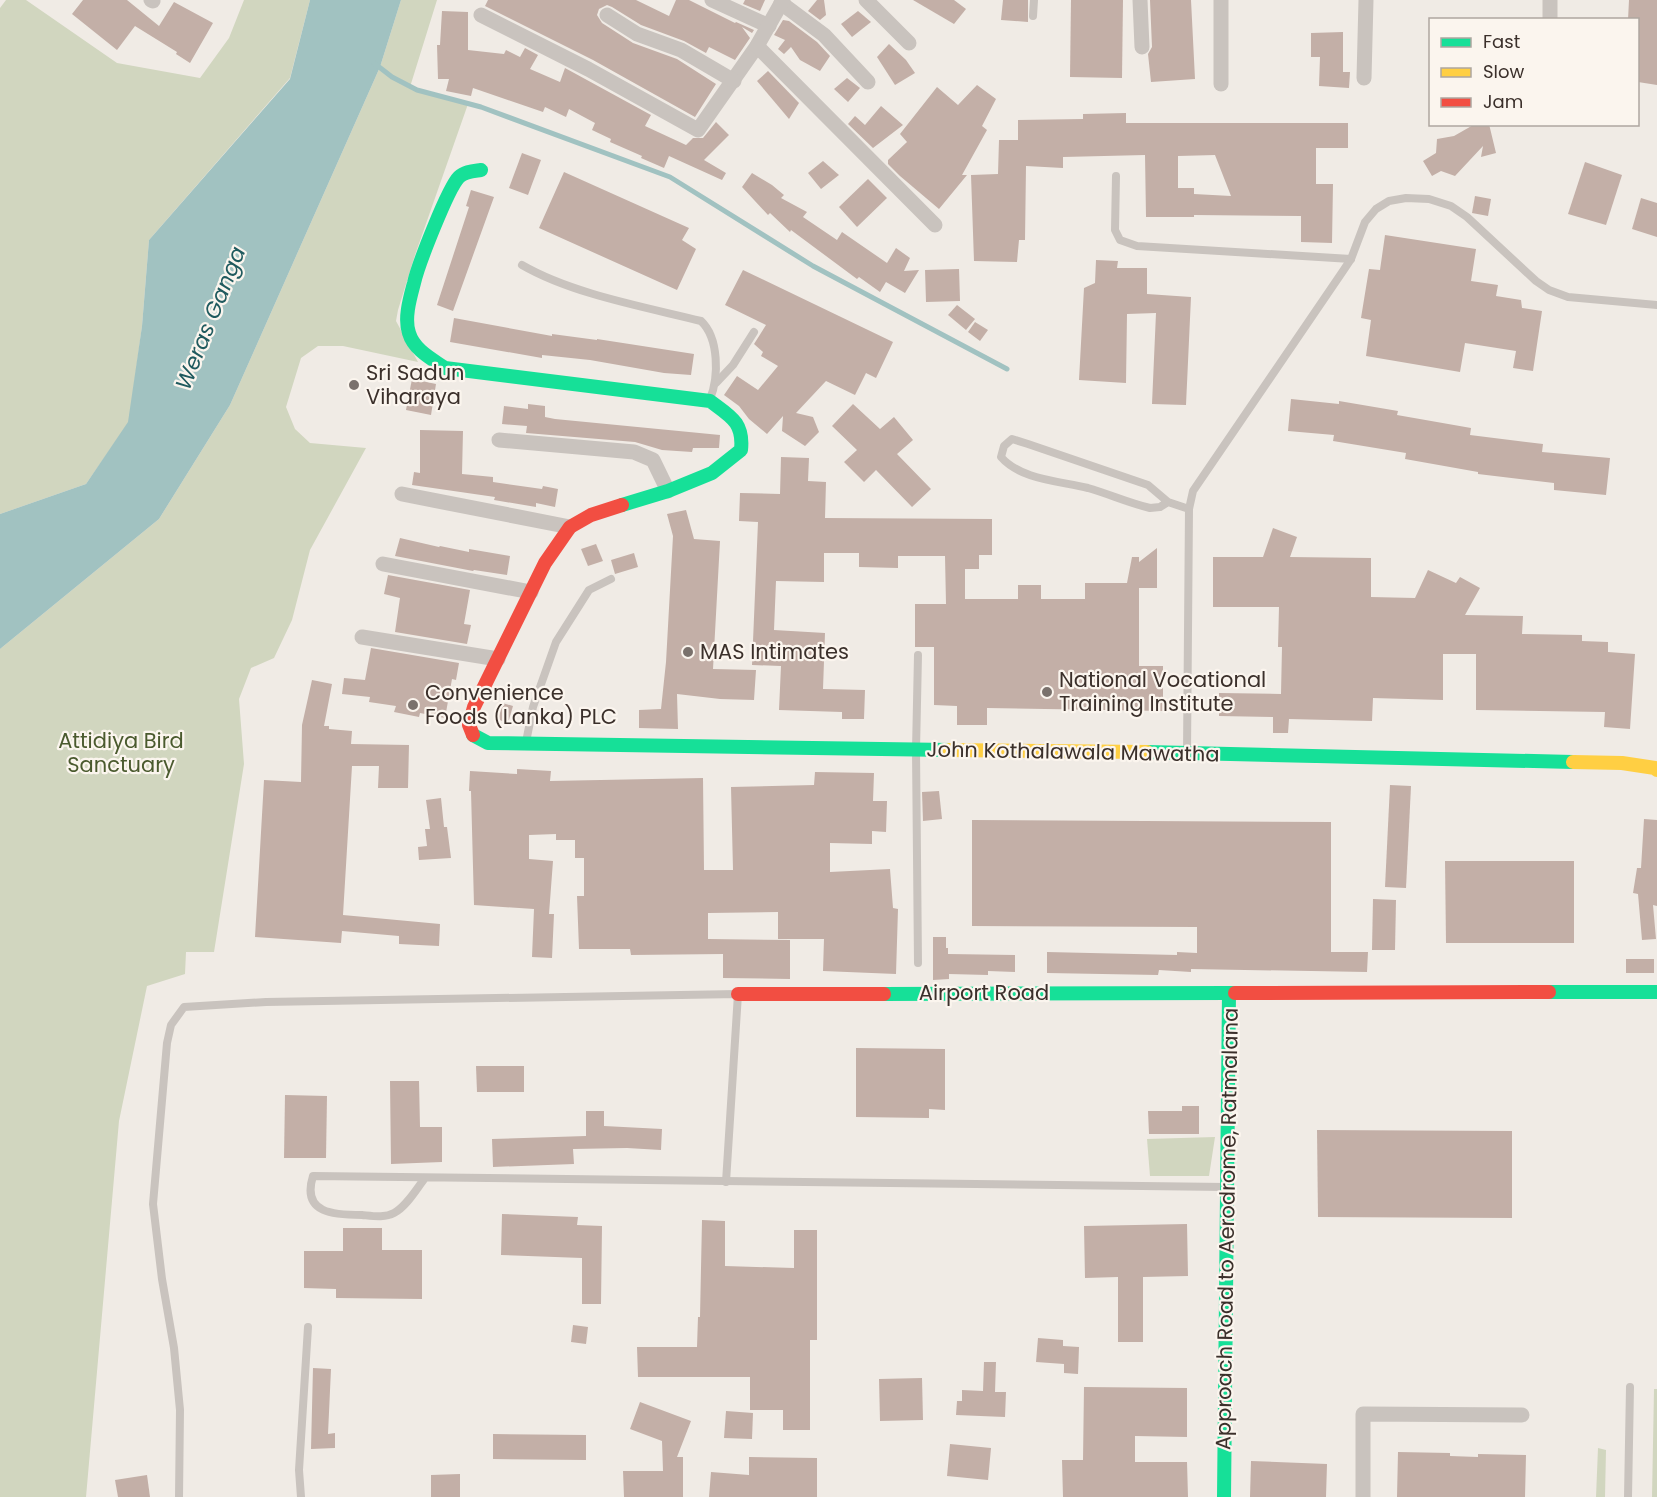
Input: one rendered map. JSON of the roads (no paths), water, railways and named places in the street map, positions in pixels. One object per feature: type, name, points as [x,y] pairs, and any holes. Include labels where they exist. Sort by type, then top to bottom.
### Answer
[{"type":"street","points":[[712,0],[769,26]]},
{"type":"street","points":[[866,0],[909,43]]},
{"type":"street","points":[[1140,0],[1142,47]]},
{"type":"street","points":[[1221,0],[1221,84]]},
{"type":"street","points":[[1364,78],[1366,0]]},
{"type":"street","points":[[1550,0],[1550,18]]},
{"type":"street","points":[[481,15],[588,69],[698,130],[757,46],[782,2],[824,35],[868,82]]},
{"type":"street","points":[[607,15],[637,34],[681,50],[734,81]]},
{"type":"street","points":[[757,46],[935,225]]},
{"type":"street","points":[[362,637],[498,659],[546,563],[570,527],[591,515],[668,490],[712,472],[741,450],[743,438],[741,426],[710,400],[453,370],[445,368],[422,353],[409,334],[408,311],[414,281],[443,208],[459,177],[466,172],[481,170]]},
{"type":"street","points":[[499,440],[634,452],[653,460],[668,490]]},
{"type":"street","points":[[402,494],[570,527]]},
{"type":"street","points":[[383,564],[531,592]]},
{"type":"street","name":"John Kothalawala Mawatha","points":[[498,659],[468,722],[473,736],[488,743],[1187,753],[1622,763],[1656,768]]},
{"type":"street","name":"Approach Road to Aerodrome, Ratmalana","points":[[1224,1497],[1229,993],[1657,992]]},
{"type":"street","name":"Airport Road","points":[[738,994],[1229,993]]},
{"type":"street","points":[[1363,1497],[1363,1414],[1522,1415]]},
{"type":"lane","points":[[1033,16],[1034,0]]},
{"type":"lane","points":[[1116,176],[1115,230],[1119,240],[1137,246],[1350,259]]},
{"type":"lane","points":[[1187,753],[1189,509],[1193,491],[1350,259],[1365,222],[1376,209],[1389,201],[1406,198],[1429,199],[1451,206],[1467,217],[1536,281],[1549,290],[1568,297],[1657,305]]},
{"type":"lane","points":[[522,265],[544,278],[635,305],[701,321],[712,338],[716,383]]},
{"type":"lane","points":[[710,400],[716,383],[733,365],[754,332]]},
{"type":"lane","points":[[1168,502],[1160,507],[1150,508],[1088,488],[1041,477],[1009,466],[1001,457],[1004,446],[1012,439],[1028,444],[1148,486],[1168,502],[1189,509]]},
{"type":"lane","points":[[525,743],[533,707],[556,642],[590,590],[611,579]]},
{"type":"lane","points":[[918,655],[916,750],[918,963]]},
{"type":"lane","points":[[179,1497],[179,1400],[174,1347],[162,1279],[153,1204],[167,1043],[171,1025],[184,1007],[266,1002],[738,994],[726,1182]]},
{"type":"lane","points":[[425,1178],[399,1209],[385,1216],[330,1214],[317,1206],[310,1193],[312,1176],[1227,1187]]},
{"type":"lane","points":[[301,1497],[299,1470],[308,1327]]},
{"type":"lane","points":[[1628,1497],[1630,1387]]},
{"type":"water","name":"Weras Ganga","points":[[310,0],[401,0],[380,67],[230,405],[159,519],[0,649],[0,514],[86,484],[128,422],[142,326],[149,240],[290,79]]},
{"type":"waterway","points":[[374,63],[392,77],[417,90],[481,107],[670,177],[813,266],[1007,369]]},
{"type":"place","name":"Sri Sadun Viharaya","points":[[354,385]]},
{"type":"place","name":"MAS Intimates","points":[[688,652]]},
{"type":"place","name":"National Vocational Training Institute","points":[[1047,692]]},
{"type":"place","name":"Convenience Foods (Lanka) PLC","points":[[413,705]]},
{"type":"park label","name":"Attidiya Bird Sanctuary","points":[[121,753]]}]
